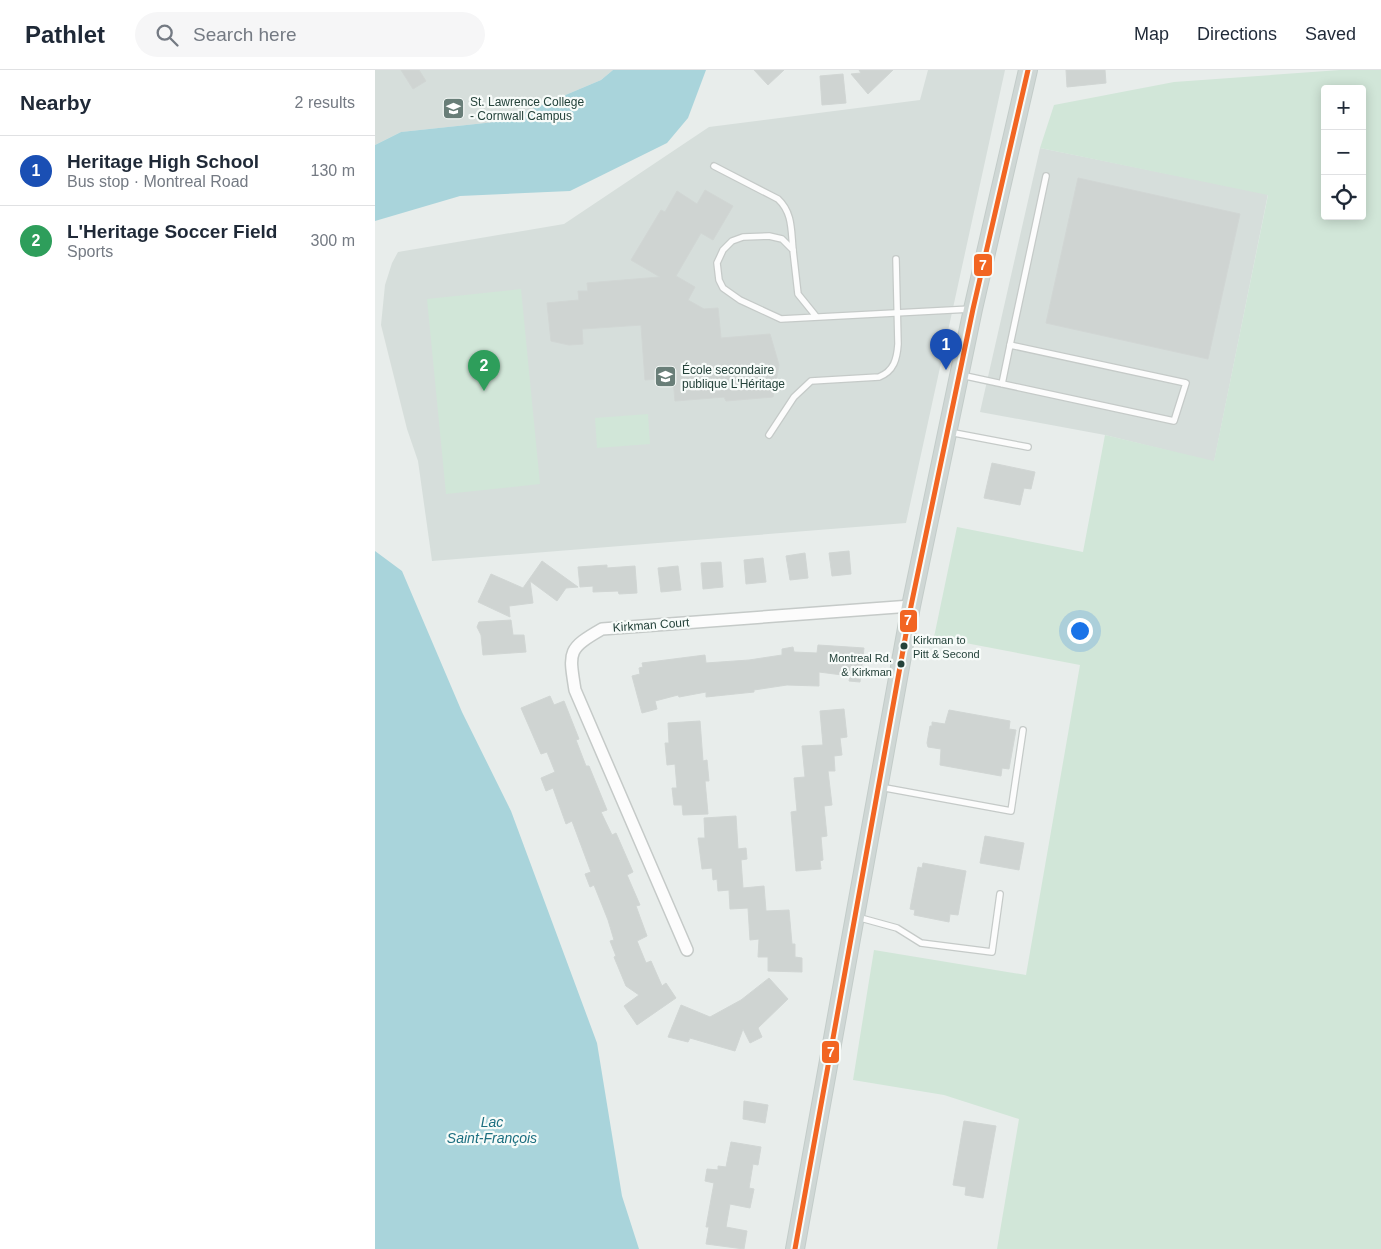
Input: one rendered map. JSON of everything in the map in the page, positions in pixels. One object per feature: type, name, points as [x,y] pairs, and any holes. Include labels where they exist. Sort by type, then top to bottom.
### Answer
[{"type":"main road","points":[[795,1249],[911,606],[973,309],[1028,70]]},
{"type":"street","name":"Kirkman Court","points":[[687,950],[575,690],[570,662],[579,642],[602,629],[911,606]]},
{"type":"lane","points":[[714,166],[778,199],[785,206],[790,220],[798,294],[815,315]]},
{"type":"lane","points":[[1003,384],[1046,176]]},
{"type":"lane","points":[[793,250],[782,240],[769,236],[743,237],[732,242],[723,250],[717,264],[719,280],[723,288],[730,294],[767,314],[781,319],[815,315],[973,309]]},
{"type":"lane","points":[[769,435],[794,397],[811,381],[869,378],[886,374],[897,356],[896,259]]},
{"type":"lane","points":[[959,375],[1174,421],[1186,383],[1011,345]]},
{"type":"lane","points":[[947,432],[1028,447]]},
{"type":"lane","points":[[878,786],[1011,811],[1023,730]]},
{"type":"lane","points":[[855,916],[897,928],[921,943],[992,952],[1000,894]]},
{"type":"shaded area","name":"St. Lawrence College - Cornwall Campus","points":[[375,70],[613,70],[601,80],[504,121],[401,132],[375,145]]},
{"type":"shaded area","name":"École secondaire publique L'Héritage","points":[[928,70],[1005,70],[906,523],[432,561],[418,461],[407,429],[381,325],[385,285],[392,263],[398,252],[564,224],[709,127],[920,100]]},
{"type":"shaded area","points":[[1040,148],[1268,194],[1214,462],[1105,435],[980,412]]},
{"type":"green space","points":[[1340,70],[1381,70],[1381,1249],[997,1249],[1019,1119],[944,1095],[853,1080],[874,950],[1026,975],[1080,665],[934,637],[957,527],[1083,552],[1105,435],[1214,461],[1268,195],[1040,148],[1054,105],[1174,82]]},
{"type":"green space","points":[[521,289],[540,484],[446,494],[427,299]]},
{"type":"green space","points":[[648,414],[650,444],[597,448],[595,418]]},
{"type":"water","points":[[613,70],[706,70],[688,118],[667,143],[570,191],[460,196],[375,221],[375,145],[401,132],[504,121],[601,80]]},
{"type":"water","name":"Lac Saint-François","points":[[375,551],[402,571],[462,712],[511,811],[597,1043],[622,1196],[639,1249],[375,1249]]},
{"type":"building","points":[[401,70],[419,70],[426,81],[413,89]]},
{"type":"building","points":[[754,70],[784,70],[768,85]]},
{"type":"building","points":[[859,70],[893,70],[868,94],[851,74],[861,73]]},
{"type":"building","points":[[1066,70],[1105,70],[1106,83],[1067,87]]},
{"type":"building","points":[[843,74],[846,103],[822,105],[820,76]]},
{"type":"building","points":[[1078,178],[1240,214],[1208,359],[1046,323]]},
{"type":"building","points":[[705,190],[733,206],[713,240],[701,233],[676,276],[695,287],[688,300],[704,309],[718,308],[721,338],[770,334],[779,365],[773,397],[726,401],[724,397],[675,401],[673,378],[645,380],[641,325],[582,329],[583,344],[569,345],[551,341],[547,303],[579,300],[578,291],[588,291],[587,283],[660,277],[631,260],[661,210],[665,212],[677,191],[697,204]]},
{"type":"building","points":[[992,463],[1035,472],[1031,489],[1024,488],[1020,505],[984,498]]},
{"type":"building","points":[[849,551],[851,574],[832,576],[829,553]]},
{"type":"building","points":[[805,553],[808,578],[790,580],[786,556]]},
{"type":"building","points":[[763,558],[766,582],[746,584],[744,560]]},
{"type":"building","points":[[542,561],[578,587],[566,588],[557,601],[530,581],[533,603],[509,606],[510,617],[478,602],[491,574],[523,588]]},
{"type":"building","points":[[721,562],[723,587],[703,589],[701,563]]},
{"type":"building","points":[[607,565],[607,568],[635,566],[637,593],[619,594],[618,591],[593,592],[593,586],[580,587],[578,567]]},
{"type":"building","points":[[678,566],[681,590],[661,592],[658,568]]},
{"type":"building","points":[[511,620],[513,635],[524,635],[526,652],[483,655],[481,635],[477,627],[479,622]]},
{"type":"building","points":[[818,645],[864,648],[860,682],[849,681],[850,676],[819,672],[819,686],[787,685],[754,690],[754,692],[706,697],[706,692],[679,697],[678,695],[655,701],[657,709],[642,713],[632,676],[640,674],[639,668],[643,667],[642,663],[705,655],[706,663],[749,660],[782,655],[782,649],[793,647],[794,652],[817,653]]},
{"type":"building","points":[[550,696],[554,705],[564,701],[579,739],[576,740],[586,766],[589,766],[607,810],[601,812],[612,835],[616,833],[633,872],[627,875],[640,905],[636,906],[647,936],[637,941],[646,963],[651,961],[662,986],[666,983],[676,998],[637,1025],[624,1006],[639,995],[626,986],[614,957],[616,956],[610,941],[614,940],[608,920],[594,885],[590,887],[585,874],[591,872],[572,821],[566,824],[553,788],[546,791],[541,778],[555,772],[547,752],[541,754],[521,708]]},
{"type":"building","points":[[844,709],[847,737],[840,738],[842,755],[834,756],[835,771],[828,771],[832,805],[824,806],[827,836],[821,837],[823,860],[820,861],[821,869],[796,871],[791,812],[797,811],[794,778],[805,777],[802,746],[823,745],[820,711]]},
{"type":"building","points":[[949,710],[1010,721],[1009,729],[1016,730],[1009,769],[1002,768],[1001,776],[940,765],[941,749],[928,747],[927,743],[932,722],[945,724]]},
{"type":"building","points":[[700,721],[703,761],[707,760],[709,781],[705,781],[708,814],[683,815],[682,805],[674,805],[672,788],[677,788],[675,764],[667,765],[665,743],[669,743],[668,723]]},
{"type":"building","points":[[736,816],[738,849],[746,848],[747,859],[741,860],[743,888],[764,886],[766,911],[789,910],[792,944],[795,944],[795,957],[802,958],[802,972],[768,971],[768,957],[758,957],[759,939],[750,940],[748,908],[730,909],[729,890],[718,891],[717,879],[713,880],[712,868],[702,869],[698,838],[705,838],[704,818]]},
{"type":"building","points":[[985,836],[1024,843],[1019,870],[980,863]]},
{"type":"building","points":[[923,863],[966,871],[958,915],[950,914],[949,922],[914,915],[915,910],[910,909],[918,867],[922,868]]},
{"type":"building","points":[[769,978],[788,999],[758,1028],[762,1037],[750,1043],[743,1029],[735,1051],[690,1038],[688,1042],[668,1037],[681,1005],[710,1017],[741,1000]]},
{"type":"building","points":[[744,1101],[768,1105],[765,1123],[743,1119]]},
{"type":"building","points":[[964,1121],[996,1126],[983,1198],[965,1195],[966,1187],[953,1185]]},
{"type":"building","points":[[731,1142],[761,1147],[758,1165],[753,1164],[749,1188],[754,1189],[750,1208],[730,1204],[726,1227],[747,1231],[744,1249],[706,1244],[709,1227],[706,1227],[714,1183],[705,1181],[707,1169],[718,1170],[718,1166],[726,1167]]},
{"type":"transit line","name":"7","points":[[795,1249],[911,606],[973,309],[1028,70]]},
{"type":"place","name":"St. Lawrence College - Cornwall Campus","points":[[454,109]]},
{"type":"place","name":"Heritage High School","points":[[946,370]]},
{"type":"place","name":"École secondaire publique L'Héritage","points":[[666,377]]},
{"type":"place","name":"L'Heritage Soccer Field","points":[[484,391]]},
{"type":"place","name":"Kirkman to Pitt & Second","points":[[904,646]]},
{"type":"place","name":"Montreal Rd. & Kirkman","points":[[901,664]]}]
